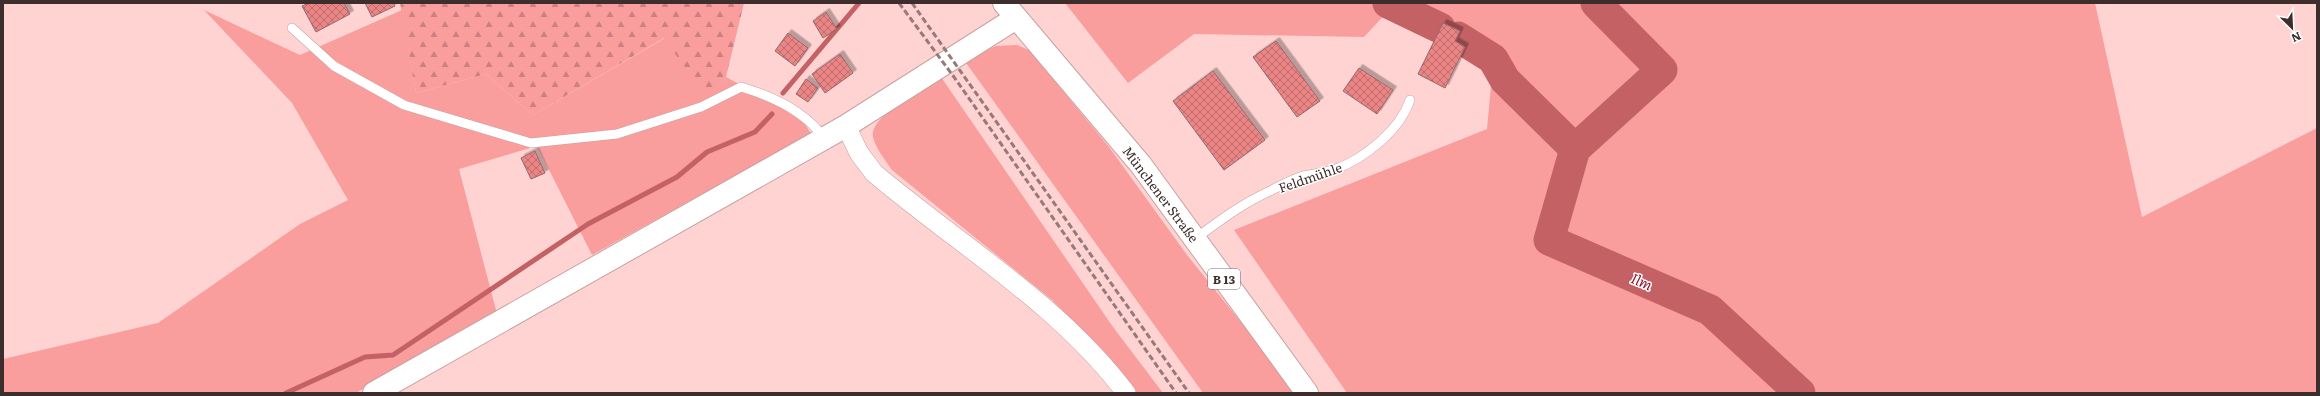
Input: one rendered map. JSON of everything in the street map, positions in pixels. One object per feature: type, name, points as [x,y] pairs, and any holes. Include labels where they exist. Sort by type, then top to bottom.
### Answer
[{"type":"street","points":[[374,393],[846,126],[1010,11]]},
{"type":"street","name":"Münchener Straße","points":[[1010,11],[1141,166],[1307,393]]},
{"type":"street","points":[[846,126],[859,153],[874,173],[1037,302],[1068,329],[1098,360],[1126,393]]},
{"type":"lane","points":[[292,28],[334,66],[404,106],[531,143],[617,134],[702,107],[741,87],[766,94],[807,119],[824,138]]},
{"type":"lane","name":"Feldmühle","points":[[1195,239],[1234,212],[1268,192],[1302,177],[1336,169],[1360,156],[1394,126],[1402,116],[1410,100]]},
{"type":"green space","points":[[400,3],[744,3],[726,77],[708,100],[664,38],[533,115],[486,74],[416,93]]},
{"type":"green space","points":[[1065,3],[2095,3],[2142,217],[2317,128],[2317,393],[1347,393],[1234,230],[1487,129],[1493,64],[1391,8],[1364,37],[1194,34],[1128,83]]},
{"type":"green space","points":[[204,10],[300,55],[402,10],[416,93],[486,74],[533,115],[665,38],[708,99],[726,77],[801,117],[811,134],[592,255],[537,146],[459,169],[497,314],[356,393],[3,393],[3,359],[158,323],[300,224],[348,200],[292,103]]},
{"type":"green space","points":[[1017,45],[1029,50],[1109,147],[1187,255],[1281,372],[1296,393],[1203,393],[964,60],[996,46]]},
{"type":"green space","points":[[941,77],[1113,327],[1163,393],[1137,393],[1096,345],[1052,300],[892,170],[886,162],[874,141],[874,129],[889,111],[911,95]]},
{"type":"building","points":[[309,3],[344,3],[350,14],[316,32],[302,6]]},
{"type":"building","points":[[365,3],[393,3],[395,6],[372,17]]},
{"type":"building","points":[[826,12],[837,29],[823,38],[813,21]]},
{"type":"building","points":[[1443,23],[1460,31],[1455,41],[1465,47],[1445,88],[1418,74]]},
{"type":"building","points":[[788,33],[808,48],[795,66],[775,51]]},
{"type":"building","points":[[1276,41],[1320,101],[1297,117],[1253,57]]},
{"type":"building","points":[[840,54],[853,73],[825,93],[812,74]]},
{"type":"building","points":[[1359,68],[1393,90],[1377,114],[1343,91]]},
{"type":"building","points":[[1213,71],[1265,140],[1224,170],[1173,101]]},
{"type":"building","points":[[806,79],[818,88],[808,102],[796,94]]},
{"type":"building","points":[[535,151],[545,173],[531,179],[521,158]]},
{"type":"waterway","points":[[783,93],[859,3]]},
{"type":"waterway","name":"Ilm","points":[[1388,3],[1440,28]]},
{"type":"waterway","name":"Ilm","points":[[1596,3],[1662,70],[1575,149],[1549,240],[1710,310],[1800,393]]},
{"type":"waterway","name":"Ilm","points":[[1458,37],[1493,59],[1505,80],[1575,149]]},
{"type":"waterway","points":[[286,393],[365,357],[393,355],[588,224],[677,177],[707,152],[755,132],[772,114]]},
{"type":"railway","points":[[899,3],[954,77],[1176,393]]},
{"type":"railway","points":[[912,3],[1189,393]]}]
